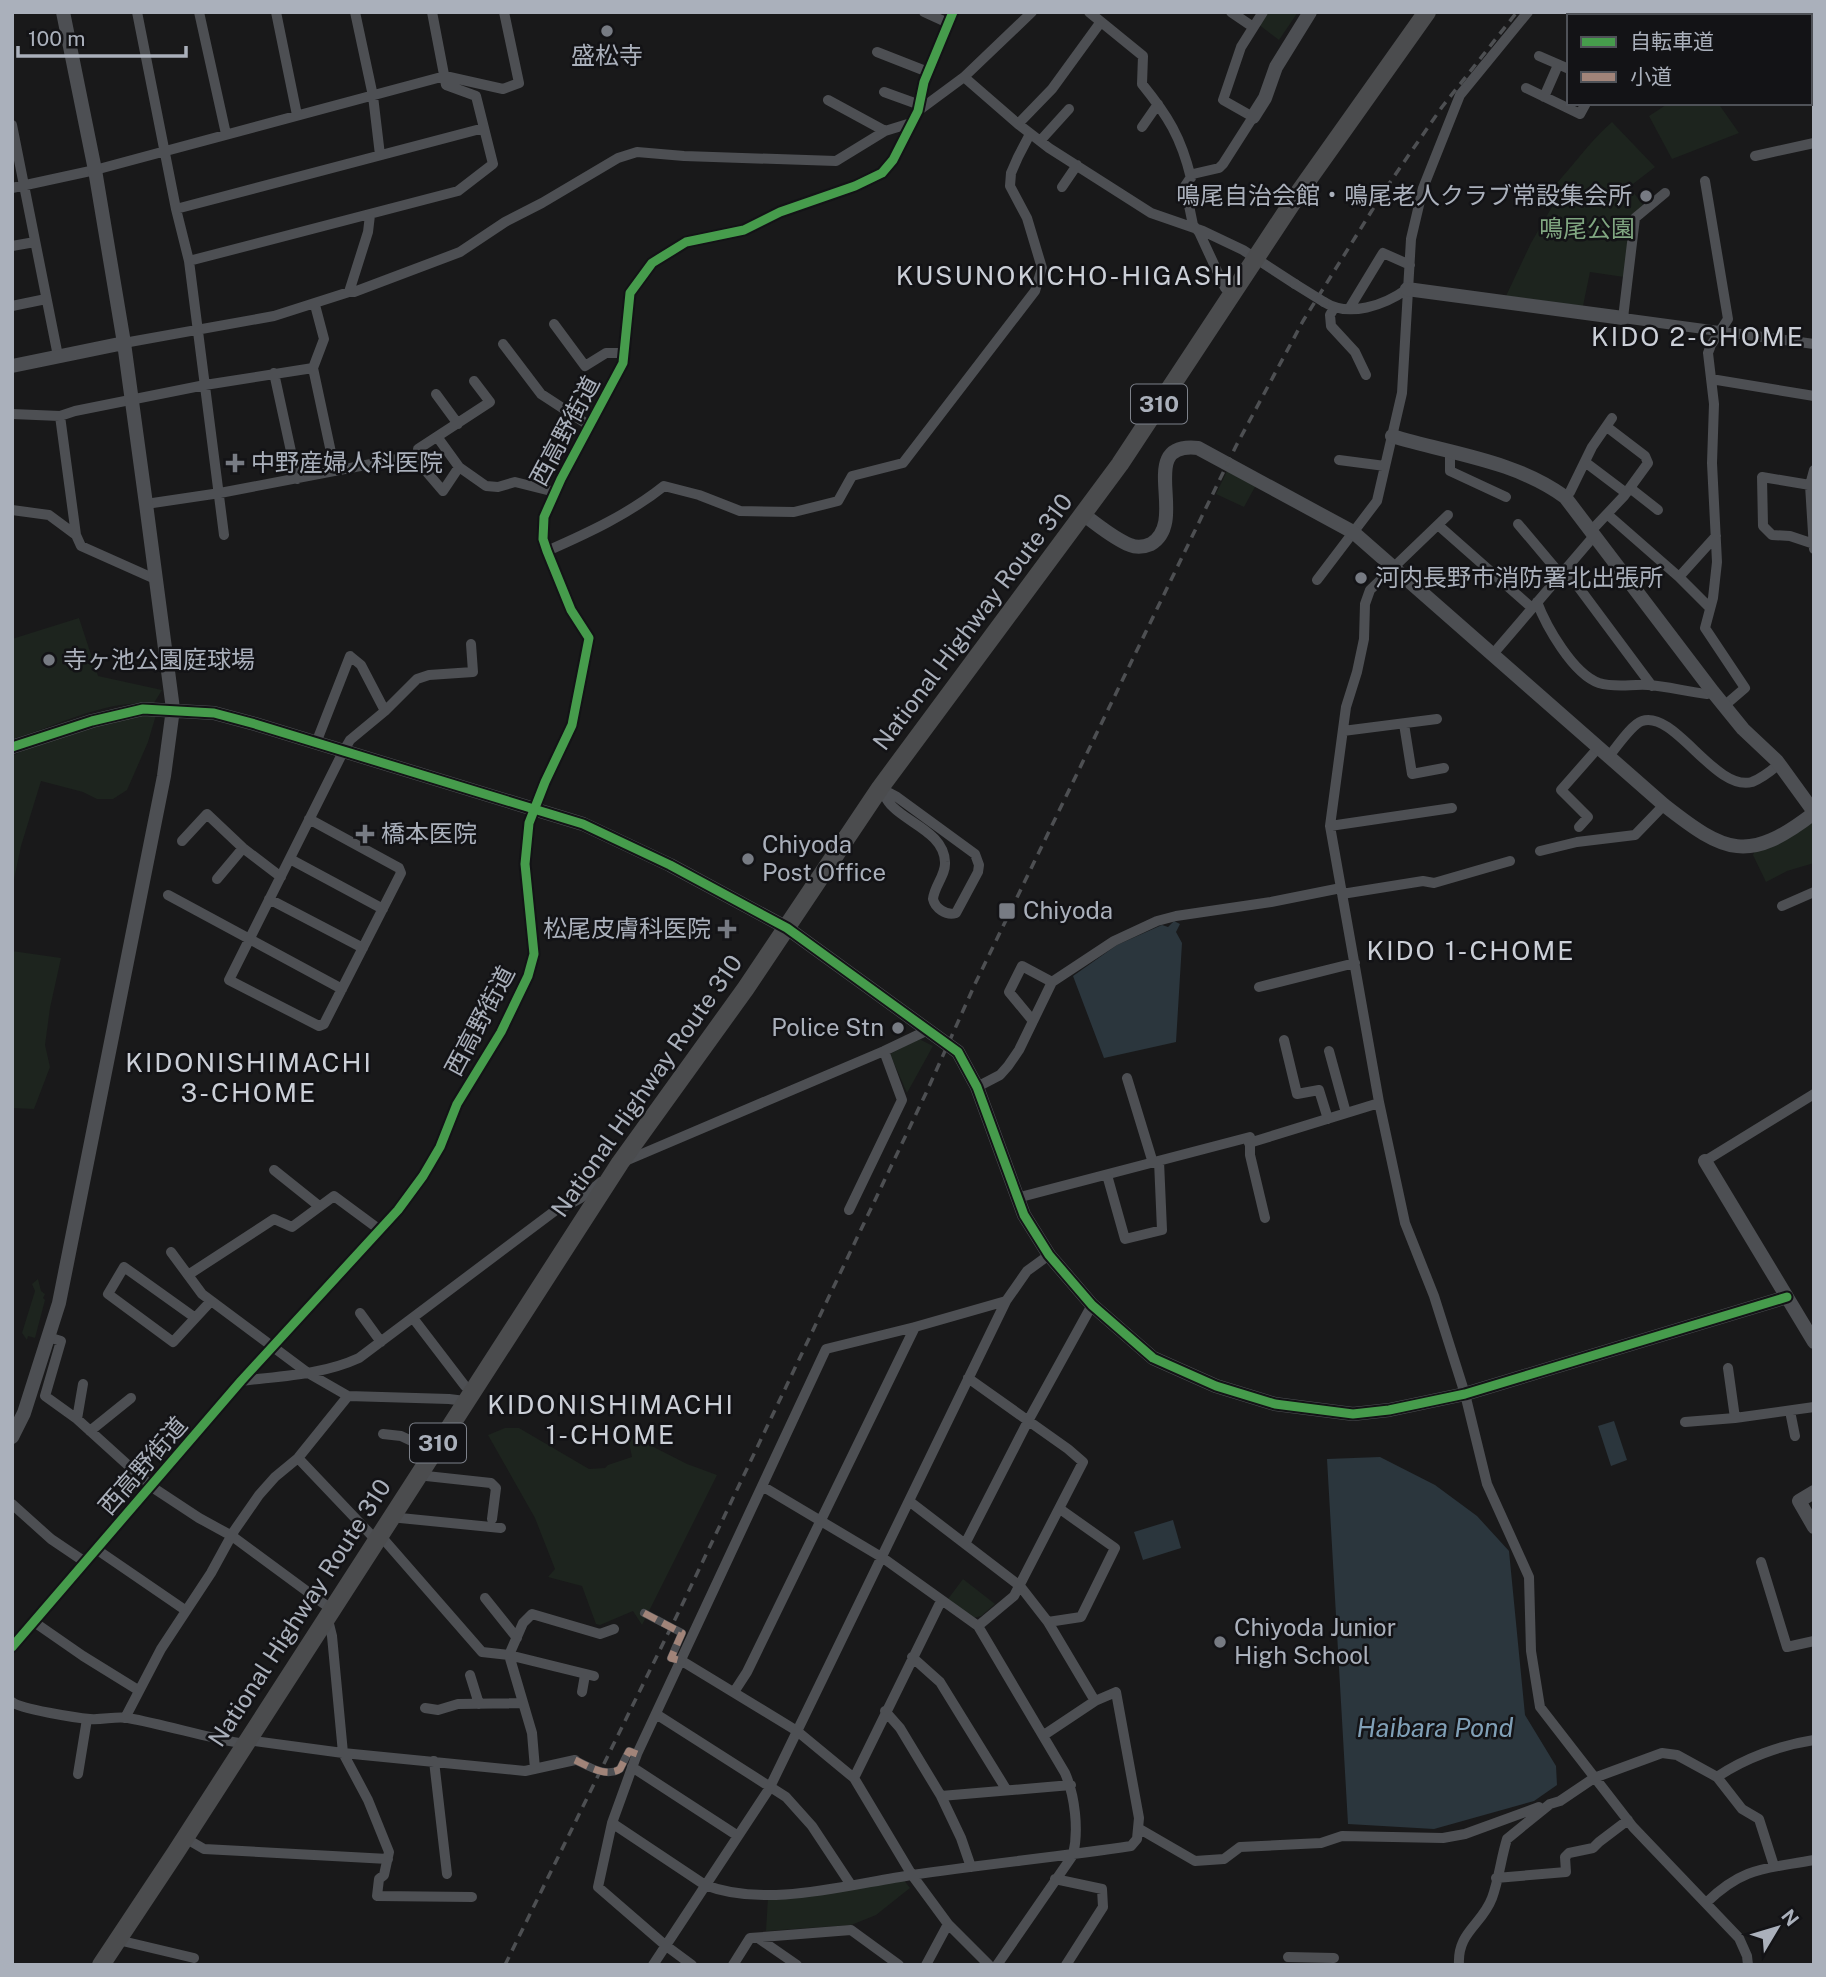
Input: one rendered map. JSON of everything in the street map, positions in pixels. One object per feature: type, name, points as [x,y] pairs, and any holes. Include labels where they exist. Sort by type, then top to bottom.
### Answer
[{"type":"highway","name":"National Highway Route 310","points":[[107,1962],[118,1940],[620,1163],[746,988],[880,789],[1084,515],[1300,191],[1427,12]]},
{"type":"street","points":[[12,1437],[24,1413],[59,1303],[161,789],[173,709],[124,344],[95,170],[63,12]]},
{"type":"street","points":[[137,12],[189,261],[224,535]]},
{"type":"street","points":[[199,12],[226,134]]},
{"type":"street","points":[[276,12],[297,115]]},
{"type":"street","points":[[355,12],[373,96],[380,155]]},
{"type":"street","points":[[189,261],[458,191],[493,164],[476,96],[446,85],[432,12]]},
{"type":"street","points":[[12,188],[95,170],[445,76],[503,89],[519,83],[504,12]]},
{"type":"street","points":[[924,12],[948,23]]},
{"type":"street","name":"西高野街道","points":[[12,1647],[17,1633],[34,1622],[242,1381],[380,1230],[424,1176],[440,1147],[457,1104],[501,1032],[528,976],[534,954],[526,843],[545,782],[572,725],[589,638],[587,631],[571,610],[547,551],[543,539],[544,517],[623,363],[630,293],[652,263],[686,242],[744,230],[780,212],[855,186],[882,173],[893,160],[919,108],[928,72],[953,12]]},
{"type":"street","points":[[884,92],[919,108],[964,77],[1032,12]]},
{"type":"street","points":[[1089,12],[1143,56],[1142,84],[1158,104],[1183,147],[1191,178]]},
{"type":"street","points":[[1231,12],[1253,27]]},
{"type":"street","points":[[1253,117],[1223,100],[1241,47],[1263,12]]},
{"type":"street","points":[[1234,293],[1225,288],[1193,225],[1185,186],[1193,174],[1219,168],[1223,164],[1265,98],[1276,66],[1310,12]]},
{"type":"street","points":[[1317,580],[1377,500],[1402,393],[1407,289],[1415,215],[1460,95],[1528,12]]},
{"type":"street","points":[[1018,124],[1052,89],[1100,23]]},
{"type":"street","points":[[877,51],[928,72]]},
{"type":"street","points":[[1539,56],[1563,67],[1544,97]]},
{"type":"street","points":[[964,77],[1030,134],[1151,213],[1244,250],[1329,305],[1349,309],[1391,300],[1407,289],[1814,344]]},
{"type":"street","points":[[1526,88],[1580,114],[1585,105]]},
{"type":"street","points":[[828,100],[884,131]]},
{"type":"street","points":[[1142,127],[1158,104]]},
{"type":"street","points":[[1040,141],[1069,109]]},
{"type":"street","points":[[12,366],[274,316],[354,292],[460,252],[505,222],[618,158],[637,152],[698,157],[836,161],[884,131],[911,123]]},
{"type":"street","points":[[13,128],[58,356]]},
{"type":"street","points":[[176,209],[484,128]]},
{"type":"street","points":[[547,551],[582,536],[643,503],[664,486],[699,495],[740,511],[794,512],[838,501],[852,476],[903,463],[1035,290],[1042,268],[1027,218],[1010,186],[1017,157],[1030,134]]},
{"type":"street","points":[[1755,156],[1814,143]]},
{"type":"street","points":[[1062,187],[1077,165]]},
{"type":"street","points":[[1705,181],[1728,319],[1708,353],[1714,404],[1712,463],[1717,562],[1713,598],[1705,628],[1745,688],[1724,706]]},
{"type":"street","points":[[1623,318],[1635,218],[1665,193]]},
{"type":"street","points":[[349,292],[369,232],[370,215]]},
{"type":"street","points":[[12,246],[35,242]]},
{"type":"street","points":[[1349,309],[1383,253],[1410,265]]},
{"type":"street","points":[[12,306],[46,299]]},
{"type":"street","points":[[315,304],[324,339],[313,368],[335,471]]},
{"type":"street","points":[[1329,305],[1331,326],[1355,352],[1366,375]]},
{"type":"street","points":[[554,324],[585,366],[606,353],[623,353]]},
{"type":"street","points":[[503,344],[538,394],[590,426]]},
{"type":"street","points":[[12,414],[60,416],[205,385],[313,368]]},
{"type":"street","points":[[274,373],[298,479]]},
{"type":"street","points":[[1711,379],[1814,396]]},
{"type":"street","points":[[459,467],[443,491],[419,463],[418,449],[490,402],[474,381]]},
{"type":"street","points":[[436,394],[458,424]]},
{"type":"street","points":[[60,416],[76,535],[81,546],[155,579]]},
{"type":"street","points":[[1493,654],[1628,490],[1648,463],[1645,456],[1609,423],[1592,447],[1565,497]]},
{"type":"street","points":[[1084,515],[1127,544],[1138,547],[1149,544],[1160,536],[1167,521],[1165,465],[1174,453],[1188,447],[1198,448],[1353,532],[1664,805],[1710,839],[1740,846],[1765,843],[1784,835],[1814,813],[1779,764],[1724,706],[1565,497],[1545,482],[1519,471],[1392,436]]},
{"type":"street","points":[[438,438],[459,467],[486,486],[498,487],[515,482],[555,492]]},
{"type":"street","points":[[1450,451],[1450,471],[1506,497]]},
{"type":"street","points":[[146,503],[220,493],[397,459]]},
{"type":"street","points":[[1339,460],[1385,466]]},
{"type":"street","points":[[1585,462],[1658,510]]},
{"type":"street","points":[[1810,485],[1762,477],[1763,526],[1772,535],[1790,536],[1814,547],[1810,485],[1814,470]]},
{"type":"street","points":[[12,510],[49,516],[76,535]]},
{"type":"street","points":[[1607,514],[1709,607]]},
{"type":"street","points":[[1448,515],[1370,590],[1365,604],[1364,639],[1346,707],[1330,826],[1379,1103],[1405,1223],[1434,1296],[1465,1394],[1487,1484],[1529,1577],[1531,1651],[1540,1707],[1628,1821],[1739,1938],[1748,1965]]},
{"type":"street","points":[[1518,524],[1563,572],[1652,686]]},
{"type":"street","points":[[1438,525],[1535,605],[1558,645],[1596,682],[1617,687],[1652,686],[1707,694],[1713,692]]},
{"type":"street","points":[[1679,577],[1716,536]]},
{"type":"street","points":[[309,819],[399,868],[400,878],[324,1024],[319,1026],[229,980],[309,819],[350,740],[385,711],[417,679],[429,675],[473,672],[471,644]]},
{"type":"street","points":[[316,743],[351,656],[361,665],[385,711]]},
{"type":"street","points":[[12,747],[142,709],[214,713],[535,808],[583,824],[670,865],[787,928],[958,1052],[977,1087],[1024,1215],[1049,1255],[1092,1305],[1153,1358],[1216,1386],[1275,1404],[1353,1414],[1389,1410],[1465,1394],[1787,1297]]},
{"type":"street","points":[[1343,731],[1437,719]]},
{"type":"street","points":[[1579,827],[1588,817],[1557,786],[1643,720],[1656,720],[1724,775],[1737,782],[1751,782],[1779,764]]},
{"type":"street","points":[[1404,724],[1412,774],[1444,768]]},
{"type":"street","points":[[880,789],[897,797],[975,854],[978,859],[978,872],[956,913],[948,914],[939,909],[933,899],[945,867],[940,845],[892,806],[880,789]]},
{"type":"street","points":[[1540,851],[1577,842],[1635,835],[1664,805]]},
{"type":"street","points":[[1330,826],[1452,808]]},
{"type":"street","points":[[182,841],[207,814],[243,848],[281,877]]},
{"type":"street","points":[[217,879],[243,848]]},
{"type":"street","points":[[290,859],[383,909]]},
{"type":"street","points":[[977,1087],[1000,1075],[1008,1066],[1052,982],[1114,941],[1157,921],[1342,891],[1423,881],[1434,883],[1510,861]]},
{"type":"street","points":[[1782,906],[1814,892]]},
{"type":"street","points":[[168,895],[342,989]]},
{"type":"street","points":[[270,899],[363,948]]},
{"type":"street","points":[[1259,987],[1355,963]]},
{"type":"street","points":[[1033,1021],[1009,992],[1013,983],[1022,966],[1052,982]]},
{"type":"street","points":[[242,1381],[308,1373],[343,1366],[359,1358],[556,1210],[589,1193],[620,1163],[884,1052],[926,1031]]},
{"type":"street","points":[[1284,1041],[1297,1094],[1319,1090],[1328,1119]]},
{"type":"street","points":[[1329,1051],[1346,1113]]},
{"type":"street","points":[[849,1210],[902,1100],[884,1052]]},
{"type":"street","points":[[1107,1175],[1125,1240],[1162,1230],[1156,1162],[1127,1078]]},
{"type":"street","points":[[1814,1094],[1704,1161],[1814,1342]]},
{"type":"street","points":[[1249,1143],[1379,1103]]},
{"type":"street","points":[[1017,1198],[1250,1137],[1265,1218]]},
{"type":"street","points":[[274,1170],[319,1206]]},
{"type":"street","points":[[188,1275],[274,1219],[292,1227],[334,1196],[380,1230]]},
{"type":"street","points":[[171,1252],[202,1294],[274,1345],[308,1373],[348,1396],[449,1399],[468,1396],[465,1386],[413,1318]]},
{"type":"street","points":[[653,1965],[771,1786],[1006,1301],[1027,1271],[1049,1255]]},
{"type":"street","points":[[194,1317],[124,1267],[108,1294],[173,1342],[211,1301]]},
{"type":"street","points":[[692,1965],[598,1887],[612,1823],[637,1754],[826,1349],[1006,1301]]},
{"type":"street","points":[[965,1544],[1092,1305]]},
{"type":"street","points":[[360,1312],[381,1342]]},
{"type":"street","points":[[734,1692],[747,1672],[915,1327]]},
{"type":"street","points":[[48,1337],[61,1341],[45,1396],[77,1419],[152,1487],[232,1536],[329,1612],[343,1753],[368,1800],[388,1852],[377,1896],[472,1897]]},
{"type":"street","points":[[1728,1368],[1735,1418]]},
{"type":"street","points":[[968,1378],[1083,1462],[1014,1596],[978,1626]]},
{"type":"street","points":[[77,1419],[83,1384]]},
{"type":"street","points":[[125,1718],[138,1690],[258,1496],[298,1458],[348,1396]]},
{"type":"street","points":[[90,1431],[131,1398]]},
{"type":"street","points":[[1685,1422],[1814,1407]]},
{"type":"street","points":[[1790,1411],[1795,1436]]},
{"type":"street","points":[[383,1434],[401,1436],[433,1451]]},
{"type":"street","points":[[298,1458],[377,1537],[482,1652],[509,1655],[590,1675],[582,1692]]},
{"type":"street","points":[[417,1475],[491,1483],[496,1488],[492,1519]]},
{"type":"street","points":[[762,1486],[883,1558],[978,1626],[1071,1785],[1077,1840],[1073,1855],[997,1965]]},
{"type":"street","points":[[1814,1492],[1799,1501],[1814,1527]]},
{"type":"street","points":[[909,1502],[1020,1586],[1048,1622],[1095,1701]]},
{"type":"street","points":[[12,1504],[51,1539],[85,1562]]},
{"type":"street","points":[[1048,1622],[1081,1617],[1115,1548],[1060,1509]]},
{"type":"street","points":[[390,1517],[501,1528]]},
{"type":"street","points":[[96,1549],[186,1610]]},
{"type":"street","points":[[1761,1562],[1787,1647],[1814,1641]]},
{"type":"street","points":[[485,1598],[517,1638]]},
{"type":"street","points":[[853,1777],[941,1601]]},
{"type":"street","points":[[643,1613],[682,1633],[671,1658],[682,1661],[797,1731],[853,1777],[912,1875],[948,1924],[989,1965]]},
{"type":"street","points":[[535,1769],[532,1733],[509,1655],[523,1623],[532,1614],[600,1634],[614,1629]]},
{"type":"street","points":[[34,1622],[138,1690]]},
{"type":"street","points":[[912,1657],[940,1682],[1006,1789]]},
{"type":"street","points":[[470,1675],[479,1704]]},
{"type":"street","points":[[612,1823],[705,1885],[720,1891],[768,1894],[800,1893],[1131,1846],[1137,1839],[1139,1818],[1116,1692],[1095,1701],[1044,1735]]},
{"type":"street","points":[[12,1702],[26,1709],[87,1719],[125,1718],[239,1743],[246,1741],[525,1771],[575,1760],[593,1769],[610,1773],[620,1769],[629,1751],[637,1754]]},
{"type":"street","points":[[425,1708],[438,1710],[458,1704],[523,1703]]},
{"type":"street","points":[[885,1711],[900,1728],[941,1796],[971,1867]]},
{"type":"street","points":[[656,1714],[786,1797],[812,1826],[851,1885]]},
{"type":"street","points":[[78,1774],[87,1719]]},
{"type":"street","points":[[1717,1777],[1730,1768],[1769,1752],[1814,1740]]},
{"type":"street","points":[[1138,1828],[1195,1861],[1224,1859],[1240,1847],[1321,1843],[1342,1836],[1443,1838],[1535,1809],[1545,1803],[1560,1801],[1594,1778],[1661,1753],[1677,1755],[1717,1777],[1742,1809],[1759,1819],[1774,1866]]},
{"type":"street","points":[[434,1761],[447,1874]]},
{"type":"street","points":[[632,1767],[738,1836]]},
{"type":"street","points":[[941,1796],[1071,1785]]},
{"type":"street","points":[[1459,1965],[1460,1947],[1466,1933],[1492,1898],[1507,1839],[1550,1804]]},
{"type":"street","points":[[1496,1878],[1566,1872],[1565,1857],[1569,1853],[1593,1848],[1628,1821]]},
{"type":"street","points":[[185,1838],[204,1849],[388,1859]]},
{"type":"street","points":[[1707,1902],[1735,1878],[1774,1866],[1814,1860]]},
{"type":"street","points":[[1055,1879],[1102,1889],[1103,1907],[1066,1965]]},
{"type":"street","points":[[926,1965],[948,1924]]},
{"type":"street","points":[[733,1965],[750,1938],[850,1930],[898,1965]]},
{"type":"street","points":[[758,1938],[797,1965]]},
{"type":"street","points":[[118,1940],[194,1958]]},
{"type":"street","points":[[1288,1957],[1326,1960]]},
{"type":"green space","points":[[1265,12],[1298,12],[1279,40],[1258,24]]},
{"type":"green space","points":[[1666,105],[1719,105],[1739,133],[1672,159],[1649,116]]},
{"type":"green space","name":"鳴尾公園","points":[[1612,122],[1655,167],[1629,187],[1644,206],[1632,218],[1624,277],[1590,272],[1583,306],[1506,296],[1531,243],[1563,188],[1557,183]]},
{"type":"green space","points":[[1228,469],[1256,485],[1244,507],[1216,494]]},
{"type":"green space","points":[[79,618],[98,676],[162,690],[154,703],[134,703],[99,710],[12,739],[12,639]]},
{"type":"green space","points":[[156,715],[148,742],[127,790],[113,799],[97,799],[83,792],[41,781],[21,846],[12,889],[12,756],[82,728],[120,719]]},
{"type":"green space","points":[[1814,815],[1814,863],[1787,871],[1766,882],[1753,855],[1757,847]]},
{"type":"green space","points":[[12,951],[61,958],[45,1045],[50,1067],[34,1109],[12,1108]]},
{"type":"green space","points":[[919,1039],[933,1046],[907,1093],[890,1054]]},
{"type":"green space","points":[[38,1279],[45,1300],[35,1338],[28,1336],[27,1340],[22,1333],[35,1291],[32,1284]]},
{"type":"green space","points":[[505,1428],[519,1428],[589,1469],[605,1468],[632,1457],[628,1438],[632,1436],[687,1464],[717,1475],[642,1625],[633,1611],[600,1625],[596,1624],[582,1586],[548,1577],[555,1569],[535,1518],[488,1435]]},
{"type":"green space","points":[[963,1579],[995,1604],[981,1616],[973,1618],[948,1599]]},
{"type":"green space","points":[[903,1879],[910,1888],[876,1915],[851,1925],[766,1931],[768,1897]]},
{"type":"water","points":[[1174,921],[1180,924],[1176,932],[1182,943],[1176,1042],[1104,1058],[1073,976],[1117,945],[1162,925],[1168,927]]},
{"type":"water","points":[[1614,1421],[1627,1460],[1611,1466],[1598,1426]]},
{"type":"water","name":"Haibara Pond","points":[[1380,1457],[1435,1485],[1477,1516],[1509,1551],[1525,1715],[1556,1766],[1557,1785],[1534,1801],[1434,1829],[1348,1824],[1327,1459]]},
{"type":"water","points":[[1173,1520],[1181,1548],[1143,1560],[1134,1532]]},
{"type":"railway","points":[[505,1965],[682,1605],[927,1091],[975,984],[1236,446],[1303,321],[1386,188],[1442,107],[1517,12]]},
{"type":"marked path","points":[[644,1613],[682,1633],[671,1658],[682,1661]]},
{"type":"marked path","points":[[575,1760],[597,1770],[609,1772],[620,1769],[629,1751],[637,1754]]},
{"type":"cycle path","points":[[12,1647],[241,1381],[398,1210],[440,1147],[457,1104],[501,1032],[528,976],[534,954],[525,864],[529,823],[572,725],[589,638],[571,610],[547,551],[543,539],[544,517],[561,479],[623,363],[630,293],[652,263],[686,242],[744,230],[780,212],[855,186],[882,173],[893,160],[918,111],[924,82],[953,12]]},
{"type":"cycle path","points":[[12,747],[92,721],[143,709],[214,713],[583,824],[670,865],[787,928],[958,1052],[977,1087],[1024,1215],[1049,1255],[1092,1305],[1153,1358],[1216,1386],[1275,1404],[1353,1414],[1389,1410],[1465,1394],[1787,1297]]},
{"type":"place","name":"盛松寺","points":[[607,31]]},
{"type":"place","name":"鳴尾自治会館・鳴尾老人クラブ常設集会所","points":[[1646,196]]},
{"type":"place","name":"中野産婦人科医院","points":[[235,463]]},
{"type":"place","name":"河内長野市消防署北出張所","points":[[1361,578]]},
{"type":"place","name":"寺ヶ池公園庭球場","points":[[49,660]]},
{"type":"place","name":"橋本医院","points":[[365,834]]},
{"type":"place","name":"Chiyoda Post Office","points":[[748,859]]},
{"type":"place","name":"Chiyoda","points":[[1007,911]]},
{"type":"place","name":"松尾皮膚科医院","points":[[727,929]]},
{"type":"place","name":"Police Stn","points":[[898,1028]]},
{"type":"place","name":"Chiyoda Junior High School","points":[[1220,1642]]},
{"type":"district","name":"KUSUNOKICHO-HIGASHI","points":[[1070,276]]},
{"type":"district","name":"KIDO 2-CHOME","points":[[1698,337]]},
{"type":"district","name":"KIDO 1-CHOME","points":[[1471,951]]},
{"type":"district","name":"KIDONISHIMACHI 3-CHOME","points":[[249,1078]]},
{"type":"district","name":"KIDONISHIMACHI 1-CHOME","points":[[611,1420]]}]
